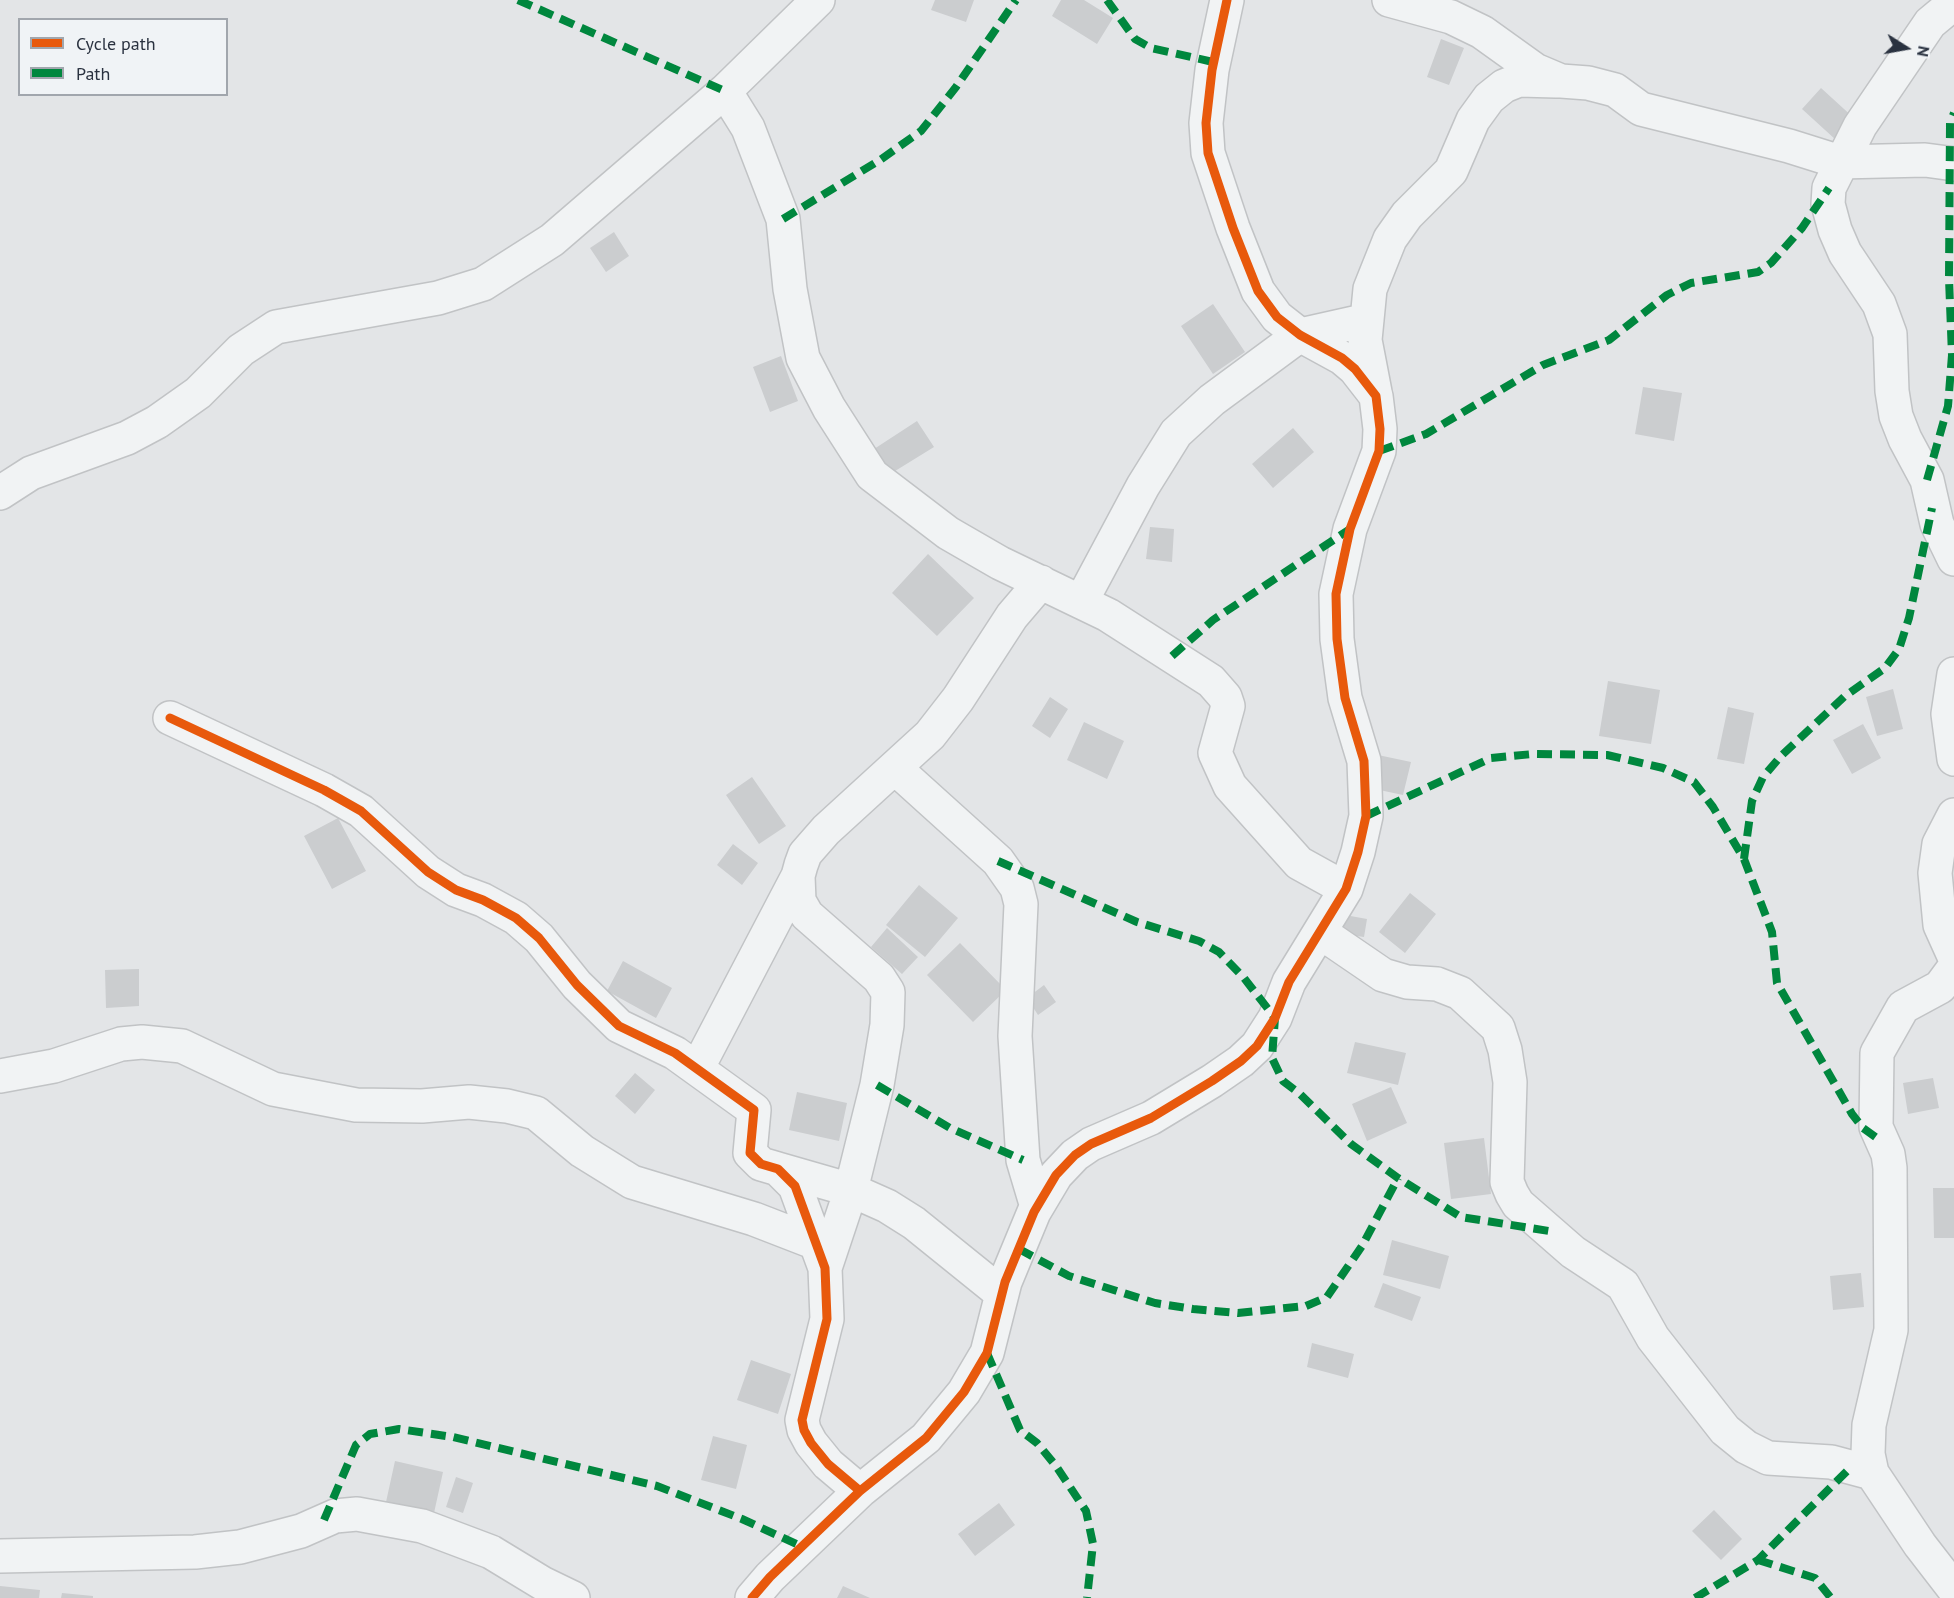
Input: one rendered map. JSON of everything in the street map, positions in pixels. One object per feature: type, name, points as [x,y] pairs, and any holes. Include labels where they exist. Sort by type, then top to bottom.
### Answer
[{"type":"street","points":[[0,493],[31,473],[127,438],[157,422],[198,393],[241,350],[276,327],[438,298],[483,284],[552,240],[725,91],[818,0]]},
{"type":"street","points":[[1227,0],[1207,99],[1208,153],[1258,291],[1277,316],[1300,335],[1342,358],[1355,369],[1376,396]]},
{"type":"street","points":[[1389,0],[1451,17],[1482,32],[1520,61],[1561,81]]},
{"type":"street","points":[[1954,3],[1930,22],[1860,126],[1829,188],[1829,214],[1845,253],[1879,304],[1890,334],[1892,391],[1896,416],[1905,439],[1927,480],[1936,524],[1954,559]]},
{"type":"street","points":[[752,1598],[770,1577],[860,1491],[926,1438],[964,1392],[987,1353],[1002,1294],[1037,1207],[1056,1175],[1075,1155],[1091,1144],[1151,1118],[1242,1061],[1257,1046],[1275,1018],[1289,982],[1346,889],[1366,816],[1364,761],[1345,698],[1337,639],[1336,594],[1350,529],[1379,451],[1380,429],[1376,396],[1365,340],[1370,289],[1390,239],[1407,215],[1452,171],[1473,120],[1489,98],[1504,86],[1519,80],[1588,83],[1615,90],[1641,109],[1789,146],[1840,162],[1924,160],[1954,164]]},
{"type":"street","points":[[725,91],[748,129],[783,219],[790,289],[803,358],[829,408],[872,475],[890,491],[948,532],[1000,563],[1108,615],[1211,681],[1225,697],[1228,706],[1215,753],[1218,766],[1230,786],[1299,863],[1346,889]]},
{"type":"street","points":[[1081,602],[1143,486],[1176,433],[1212,399],[1300,335],[1367,320]]},
{"type":"street","points":[[698,1067],[798,876],[806,854],[826,830],[895,768],[943,719],[1012,616],[1041,582]]},
{"type":"street","points":[[1954,674],[1948,714],[1954,759]]},
{"type":"street","points":[[170,718],[324,790],[361,811],[428,872],[456,890],[493,905],[516,918],[539,938],[578,985],[619,1026],[698,1067],[754,1110],[750,1153],[753,1159],[761,1164],[851,1190],[887,1206],[915,1223],[1002,1294]]},
{"type":"street","points":[[895,768],[998,861],[1017,888],[1021,904],[1015,1036],[1023,1160],[1037,1207]]},
{"type":"street","points":[[1954,815],[1939,844],[1935,873],[1940,925],[1954,956]]},
{"type":"street","points":[[798,876],[799,901],[807,915],[879,978],[888,992],[886,1025],[877,1085],[851,1190],[821,1256]]},
{"type":"street","points":[[1320,932],[1383,975],[1407,982],[1437,984],[1460,993],[1498,1028],[1506,1050],[1510,1082],[1507,1182],[1512,1194],[1518,1204],[1573,1252],[1623,1285],[1653,1338],[1725,1430],[1746,1447],[1768,1458],[1784,1461],[1831,1462],[1872,1473]]},
{"type":"street","points":[[1954,968],[1940,987],[1903,1007],[1877,1053],[1876,1127],[1888,1154],[1890,1168],[1891,1330],[1869,1425],[1868,1454],[1872,1473],[1920,1545],[1954,1589]]},
{"type":"street","points":[[0,1076],[65,1063],[121,1044],[142,1042],[182,1046],[273,1089],[356,1105],[422,1106],[469,1102],[507,1106],[536,1113],[582,1151],[632,1182],[754,1219],[821,1256]]},
{"type":"street","points":[[778,1169],[795,1186],[821,1256],[827,1319],[802,1420],[811,1443],[828,1464],[860,1491]]},
{"type":"street","points":[[0,1556],[195,1552],[240,1547],[301,1531],[335,1516],[357,1514],[422,1526],[491,1552],[542,1583],[573,1598]]},
{"type":"building","points":[[935,0],[974,0],[966,22],[931,10]]},
{"type":"building","points":[[1061,0],[1084,0],[1113,18],[1097,44],[1052,16]]},
{"type":"building","points":[[1441,39],[1464,48],[1449,85],[1427,77]]},
{"type":"building","points":[[1821,88],[1855,119],[1836,140],[1802,109]]},
{"type":"building","points":[[614,232],[629,256],[606,272],[590,248]]},
{"type":"building","points":[[1213,304],[1245,352],[1213,374],[1181,326]]},
{"type":"building","points":[[781,356],[798,401],[770,412],[753,367]]},
{"type":"building","points":[[1643,387],[1682,393],[1674,441],[1635,434]]},
{"type":"building","points":[[917,421],[934,447],[887,476],[871,451]]},
{"type":"building","points":[[1293,428],[1314,452],[1273,488],[1252,464]]},
{"type":"building","points":[[1150,527],[1174,529],[1172,562],[1146,559]]},
{"type":"building","points":[[928,554],[974,598],[937,636],[892,593]]},
{"type":"building","points":[[1608,681],[1660,690],[1651,744],[1599,736]]},
{"type":"building","points":[[1893,689],[1903,729],[1877,736],[1866,697]]},
{"type":"building","points":[[1050,697],[1068,709],[1050,738],[1032,726]]},
{"type":"building","points":[[1728,707],[1754,713],[1744,764],[1717,759]]},
{"type":"building","points":[[1084,722],[1124,741],[1107,779],[1067,760]]},
{"type":"building","points":[[1863,724],[1881,758],[1852,774],[1833,740]]},
{"type":"building","points":[[1378,755],[1411,762],[1403,795],[1370,788]]},
{"type":"building","points":[[752,777],[786,826],[759,844],[726,795]]},
{"type":"building","points":[[338,818],[366,871],[332,889],[304,836]]},
{"type":"building","points":[[733,844],[758,863],[742,885],[717,865]]},
{"type":"building","points":[[919,885],[958,918],[925,957],[886,925]]},
{"type":"building","points":[[1410,893],[1436,914],[1405,953],[1379,932]]},
{"type":"building","points":[[1345,915],[1367,919],[1364,937],[1342,934]]},
{"type":"building","points":[[887,928],[918,957],[902,974],[871,947]]},
{"type":"building","points":[[960,943],[1006,990],[973,1022],[927,975]]},
{"type":"building","points":[[623,961],[672,988],[656,1018],[607,991]]},
{"type":"building","points":[[139,969],[139,1006],[106,1008],[105,970]]},
{"type":"building","points":[[1044,985],[1056,1002],[1038,1015],[1027,998]]},
{"type":"building","points":[[1355,1042],[1406,1053],[1398,1085],[1347,1073]]},
{"type":"building","points":[[635,1073],[655,1090],[635,1114],[615,1096]]},
{"type":"building","points":[[1933,1078],[1939,1108],[1908,1114],[1903,1083]]},
{"type":"building","points":[[1391,1087],[1407,1123],[1367,1141],[1352,1104]]},
{"type":"building","points":[[797,1092],[847,1103],[839,1141],[789,1130]]},
{"type":"building","points":[[1484,1138],[1491,1194],[1451,1199],[1444,1143]]},
{"type":"building","points":[[1933,1188],[1954,1188],[1954,1238],[1934,1238]]},
{"type":"building","points":[[1392,1240],[1449,1256],[1440,1289],[1383,1275]]},
{"type":"building","points":[[1861,1273],[1864,1307],[1833,1310],[1830,1276]]},
{"type":"building","points":[[1383,1283],[1421,1297],[1412,1321],[1374,1307]]},
{"type":"building","points":[[1312,1343],[1354,1354],[1348,1378],[1307,1367]]},
{"type":"building","points":[[751,1360],[791,1374],[778,1414],[737,1400]]},
{"type":"building","points":[[713,1436],[747,1445],[736,1489],[701,1480]]},
{"type":"building","points":[[395,1461],[443,1472],[434,1513],[386,1502]]},
{"type":"building","points":[[456,1477],[473,1483],[463,1513],[446,1507]]},
{"type":"building","points":[[999,1503],[1015,1525],[975,1556],[958,1534]]},
{"type":"building","points":[[1714,1510],[1742,1539],[1721,1560],[1692,1531]]},
{"type":"building","points":[[0,1586],[40,1590],[39,1598],[0,1598]]},
{"type":"building","points":[[843,1586],[870,1598],[837,1598]]},
{"type":"building","points":[[62,1593],[93,1596],[93,1598],[61,1598]]},
{"type":"marked path","points":[[518,0],[725,91]]},
{"type":"marked path","points":[[783,219],[880,160],[921,131],[956,87],[1016,0]]},
{"type":"marked path","points":[[1107,0],[1135,39],[1151,48],[1213,62]]},
{"type":"marked path","points":[[1927,480],[1948,406],[1952,355],[1949,279],[1950,123],[1954,113]]},
{"type":"marked path","points":[[1379,451],[1426,434],[1543,365],[1609,340],[1667,295],[1691,283],[1758,272],[1771,263],[1802,228],[1829,188]]},
{"type":"marked path","points":[[1744,859],[1752,801],[1763,777],[1781,756],[1845,696],[1885,668],[1899,649],[1909,618],[1932,508]]},
{"type":"marked path","points":[[1172,656],[1213,620],[1350,529]]},
{"type":"marked path","points":[[1366,816],[1491,758],[1533,754],[1607,755],[1663,768],[1694,782],[1713,807],[1744,859],[1772,932],[1777,983],[1852,1114],[1863,1128],[1881,1141]]},
{"type":"marked path","points":[[998,861],[1137,922],[1199,941],[1219,952],[1244,978],[1275,1018],[1272,1058],[1283,1081],[1300,1094],[1351,1144],[1398,1178],[1461,1217],[1549,1231]]},
{"type":"marked path","points":[[877,1085],[950,1128],[1023,1160]]},
{"type":"marked path","points":[[1019,1249],[1069,1276],[1155,1303],[1238,1313],[1306,1306],[1327,1297],[1362,1246],[1398,1178]]},
{"type":"marked path","points":[[987,1353],[1020,1430],[1037,1443],[1056,1466],[1086,1511],[1093,1544],[1087,1598]]},
{"type":"marked path","points":[[324,1520],[356,1445],[370,1434],[399,1429],[453,1437],[657,1486],[742,1519],[803,1547]]},
{"type":"marked path","points":[[1695,1598],[1758,1560],[1852,1466]]},
{"type":"marked path","points":[[1758,1560],[1815,1578],[1831,1598]]},
{"type":"cycle path","points":[[752,1598],[770,1577],[860,1491],[926,1438],[964,1392],[987,1353],[1005,1282],[1034,1212],[1056,1175],[1075,1155],[1091,1144],[1151,1118],[1212,1081],[1241,1061],[1257,1046],[1275,1018],[1289,982],[1346,889],[1358,852],[1366,816],[1364,761],[1345,698],[1337,639],[1336,594],[1350,529],[1379,451],[1380,429],[1376,396],[1355,369],[1342,358],[1300,335],[1277,317],[1258,291],[1233,228],[1208,153],[1206,123],[1212,70],[1227,0]]},
{"type":"cycle path","points":[[170,718],[324,790],[361,811],[428,872],[456,890],[483,900],[516,918],[539,938],[577,985],[619,1026],[675,1053],[754,1110],[750,1153],[761,1164],[778,1169],[795,1186],[825,1268],[827,1319],[802,1420],[804,1430],[828,1464],[860,1491]]}]
